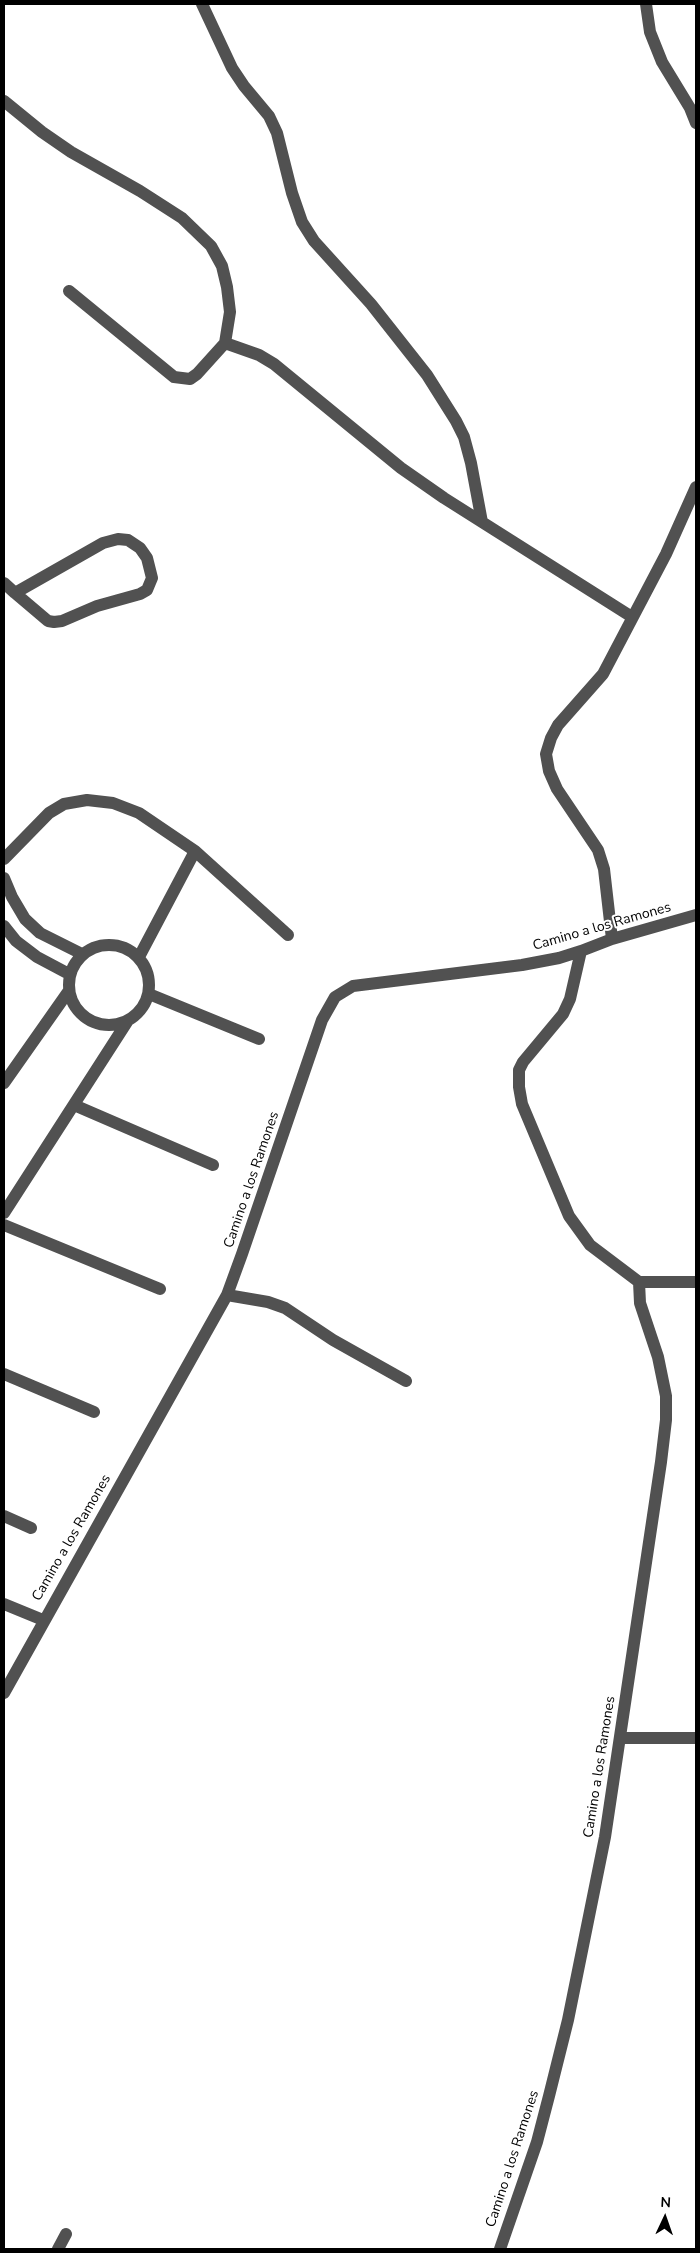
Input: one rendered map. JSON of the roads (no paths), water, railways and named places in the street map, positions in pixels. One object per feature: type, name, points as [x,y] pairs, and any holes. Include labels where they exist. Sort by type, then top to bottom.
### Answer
[{"type":"street","points":[[202,4],[232,68],[269,116],[277,133],[292,193],[302,222],[314,241],[371,304],[427,375],[456,420],[464,437],[471,463],[482,522]]},
{"type":"street","points":[[646,4],[650,32],[662,62],[693,107],[696,123]]},
{"type":"street","points":[[4,100],[42,132],[71,152],[140,191],[182,218],[211,246],[222,266],[228,287],[230,312],[225,343],[197,374],[190,379],[174,377],[69,291]]},
{"type":"street","points":[[225,343],[259,355],[274,364],[401,468],[444,498],[632,617]]},
{"type":"street","points":[[612,939],[604,869],[598,850],[557,789],[548,771],[546,754],[558,725],[603,674],[666,554],[696,487]]},
{"type":"street","points":[[4,583],[15,593],[48,621],[54,622],[62,621],[97,606],[140,594],[147,590],[152,578],[146,558],[140,548],[128,540],[118,539],[103,543],[15,593]]},
{"type":"street","points":[[4,859],[49,813],[64,804],[86,800],[113,803],[138,813],[195,852],[288,935]]},
{"type":"street","points":[[139,957],[195,852]]},
{"type":"street","points":[[4,878],[12,897],[25,919],[40,933],[82,954]]},
{"type":"street","name":"Camino a los Ramones","points":[[4,1693],[43,1620],[204,1337],[226,1294],[242,1254],[322,1020],[335,997],[352,986],[522,965],[560,958],[612,939],[696,915]]},
{"type":"street","points":[[4,926],[16,941],[37,957],[69,974]]},
{"type":"street","points":[[4,1213],[127,1022],[141,1010],[149,994],[150,981],[146,968],[139,957],[126,948],[111,944],[96,946],[82,954],[74,963],[69,974],[68,992],[76,1009],[90,1021],[109,1026],[127,1022]]},
{"type":"street","points":[[582,951],[570,999],[554,1026],[523,1062],[519,1070],[518,1087],[522,1104],[569,1216],[590,1245],[639,1282],[696,1282]]},
{"type":"street","points":[[5,1080],[68,992]]},
{"type":"street","points":[[149,994],[259,1039]]},
{"type":"street","points":[[74,1105],[213,1165]]},
{"type":"street","points":[[4,1225],[160,1290]]},
{"type":"street","name":"Camino a los Ramones","points":[[500,2249],[537,2142],[568,2020],[605,1837],[666,1420],[663,1378],[640,1303],[639,1282]]},
{"type":"street","points":[[226,1294],[268,1302],[285,1308],[333,1340],[406,1381]]},
{"type":"street","points":[[4,1374],[94,1412]]},
{"type":"street","points":[[4,1516],[31,1528]]},
{"type":"street","points":[[4,1604],[43,1620]]},
{"type":"street","points":[[620,1738],[696,1738]]},
{"type":"street","points":[[58,2249],[66,2234]]}]
